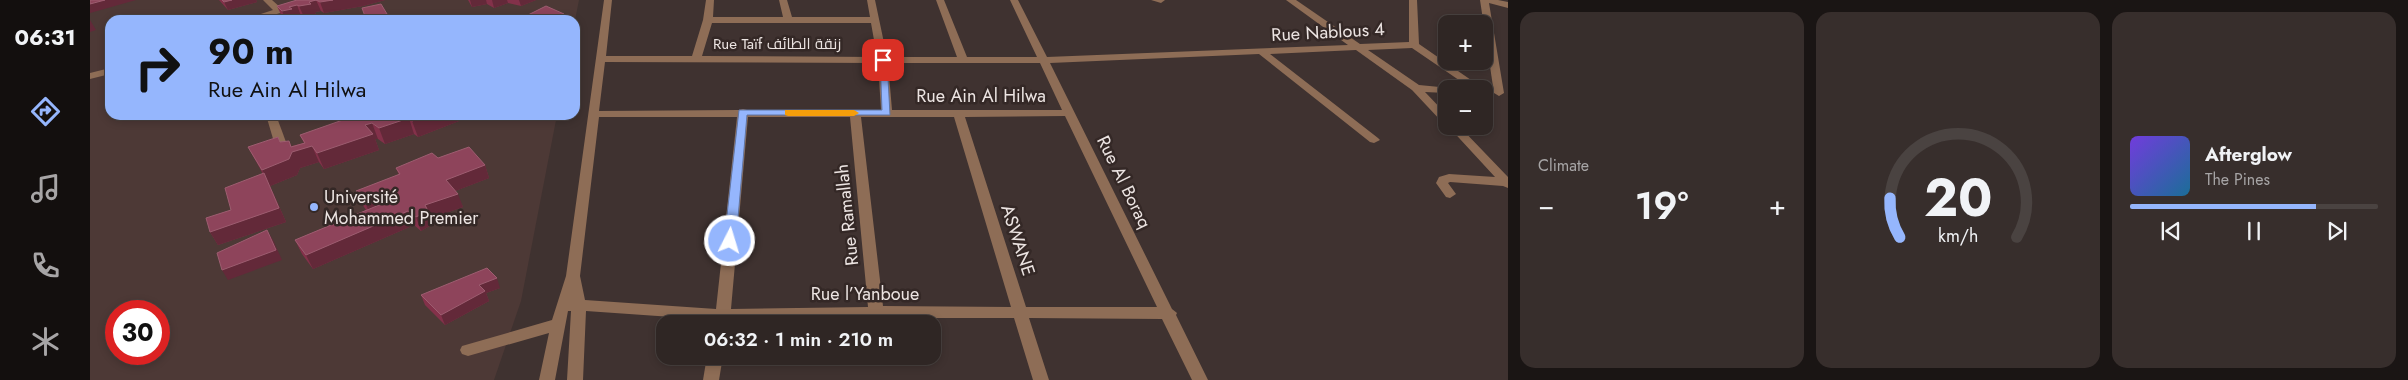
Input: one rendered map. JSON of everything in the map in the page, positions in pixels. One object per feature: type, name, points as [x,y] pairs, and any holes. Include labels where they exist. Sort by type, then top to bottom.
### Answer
[{"type":"street","points":[[268,0],[279,11]]},
{"type":"street","points":[[265,15],[317,0]]},
{"type":"street","points":[[547,380],[562,306],[572,276],[608,0]]},
{"type":"street","points":[[696,59],[708,20],[710,0]]},
{"type":"street","points":[[783,0],[788,20]]},
{"type":"street","points":[[871,0],[883,60],[887,113]]},
{"type":"street","points":[[940,0],[963,60]]},
{"type":"street","name":"Rue Al Boraq","points":[[1014,0],[1169,313],[1200,380]]},
{"type":"street","points":[[1155,0],[1161,0]]},
{"type":"street","points":[[1290,0],[1356,48],[1416,88],[1438,111]]},
{"type":"street","points":[[1413,0],[1414,46],[1465,80]]},
{"type":"street","points":[[1503,94],[1486,0],[1508,5]]},
{"type":"street","points":[[708,20],[875,20]]},
{"type":"street","name":"Rue Nablous 4","points":[[1263,53],[1414,46]]},
{"type":"street","name":"Rue Taïf زنقة الطائف","points":[[600,59],[1044,60],[1263,53]]},
{"type":"street","name":"Rue Nablous 4","points":[[1263,53],[1374,140]]},
{"type":"street","points":[[90,76],[105,72]]},
{"type":"street","points":[[1416,88],[1438,89]]},
{"type":"street","points":[[722,315],[743,112]]},
{"type":"street","name":"Rue Ain Al Hilwa","points":[[592,114],[743,112],[1070,113]]},
{"type":"street","name":"Rue Ramallah","points":[[855,113],[876,312]]},
{"type":"street","name":"ASWANE","points":[[958,113],[1041,380]]},
{"type":"street","points":[[273,120],[280,142]]},
{"type":"street","points":[[1462,135],[1507,183]]},
{"type":"street","points":[[1450,194],[1442,183],[1448,178],[1507,183]]},
{"type":"street","points":[[572,276],[579,305],[575,380]]},
{"type":"street","name":"Rue l’Yanboue","points":[[562,306],[579,305],[681,315]]},
{"type":"street","name":"Rue l’Yanboue","points":[[810,315],[876,312],[1169,313]]},
{"type":"street","points":[[468,350],[559,324]]},
{"type":"street","points":[[711,380],[714,365]]},
{"type":"shaded area","name":"Université Mohammed Premier","points":[[90,0],[579,0],[576,15],[105,15],[105,120],[556,120],[521,301],[494,380],[90,380]]},
{"type":"building","points":[[90,0],[105,0],[90,4]]},
{"type":"building","points":[[297,0],[316,0],[309,2],[311,4],[297,5],[289,7],[292,9],[282,11],[277,6]]},
{"type":"building","points":[[316,0],[333,0],[320,2]]},
{"type":"building","points":[[381,4],[387,14],[365,15],[362,8]]},
{"type":"building","points":[[546,6],[564,14],[562,15],[528,15]]},
{"type":"building","points":[[343,120],[403,120],[379,128],[372,123],[365,125],[373,134],[317,153],[312,146],[292,152],[289,159],[262,170],[248,147],[278,137],[280,142],[289,141],[291,147],[305,143],[300,135]]},
{"type":"building","points":[[469,147],[485,165],[446,180],[458,194],[425,205],[428,211],[416,217],[408,211],[306,255],[295,240],[396,198],[393,194],[366,205],[356,191],[400,174],[396,168],[432,153],[438,158]]},
{"type":"building","points":[[264,173],[279,208],[210,232],[206,218],[231,210],[225,188]]},
{"type":"building","points":[[267,230],[276,250],[222,270],[217,253]]},
{"type":"building","points":[[487,268],[497,278],[479,285],[485,291],[441,315],[421,295]]},
{"type":"slow traffic","points":[[788,113],[854,113]]},
{"type":"place","name":"Université Mohammed Premier","points":[[314,207]]},
{"type":"route","points":[[730,241],[743,112],[887,113],[883,60]]}]
